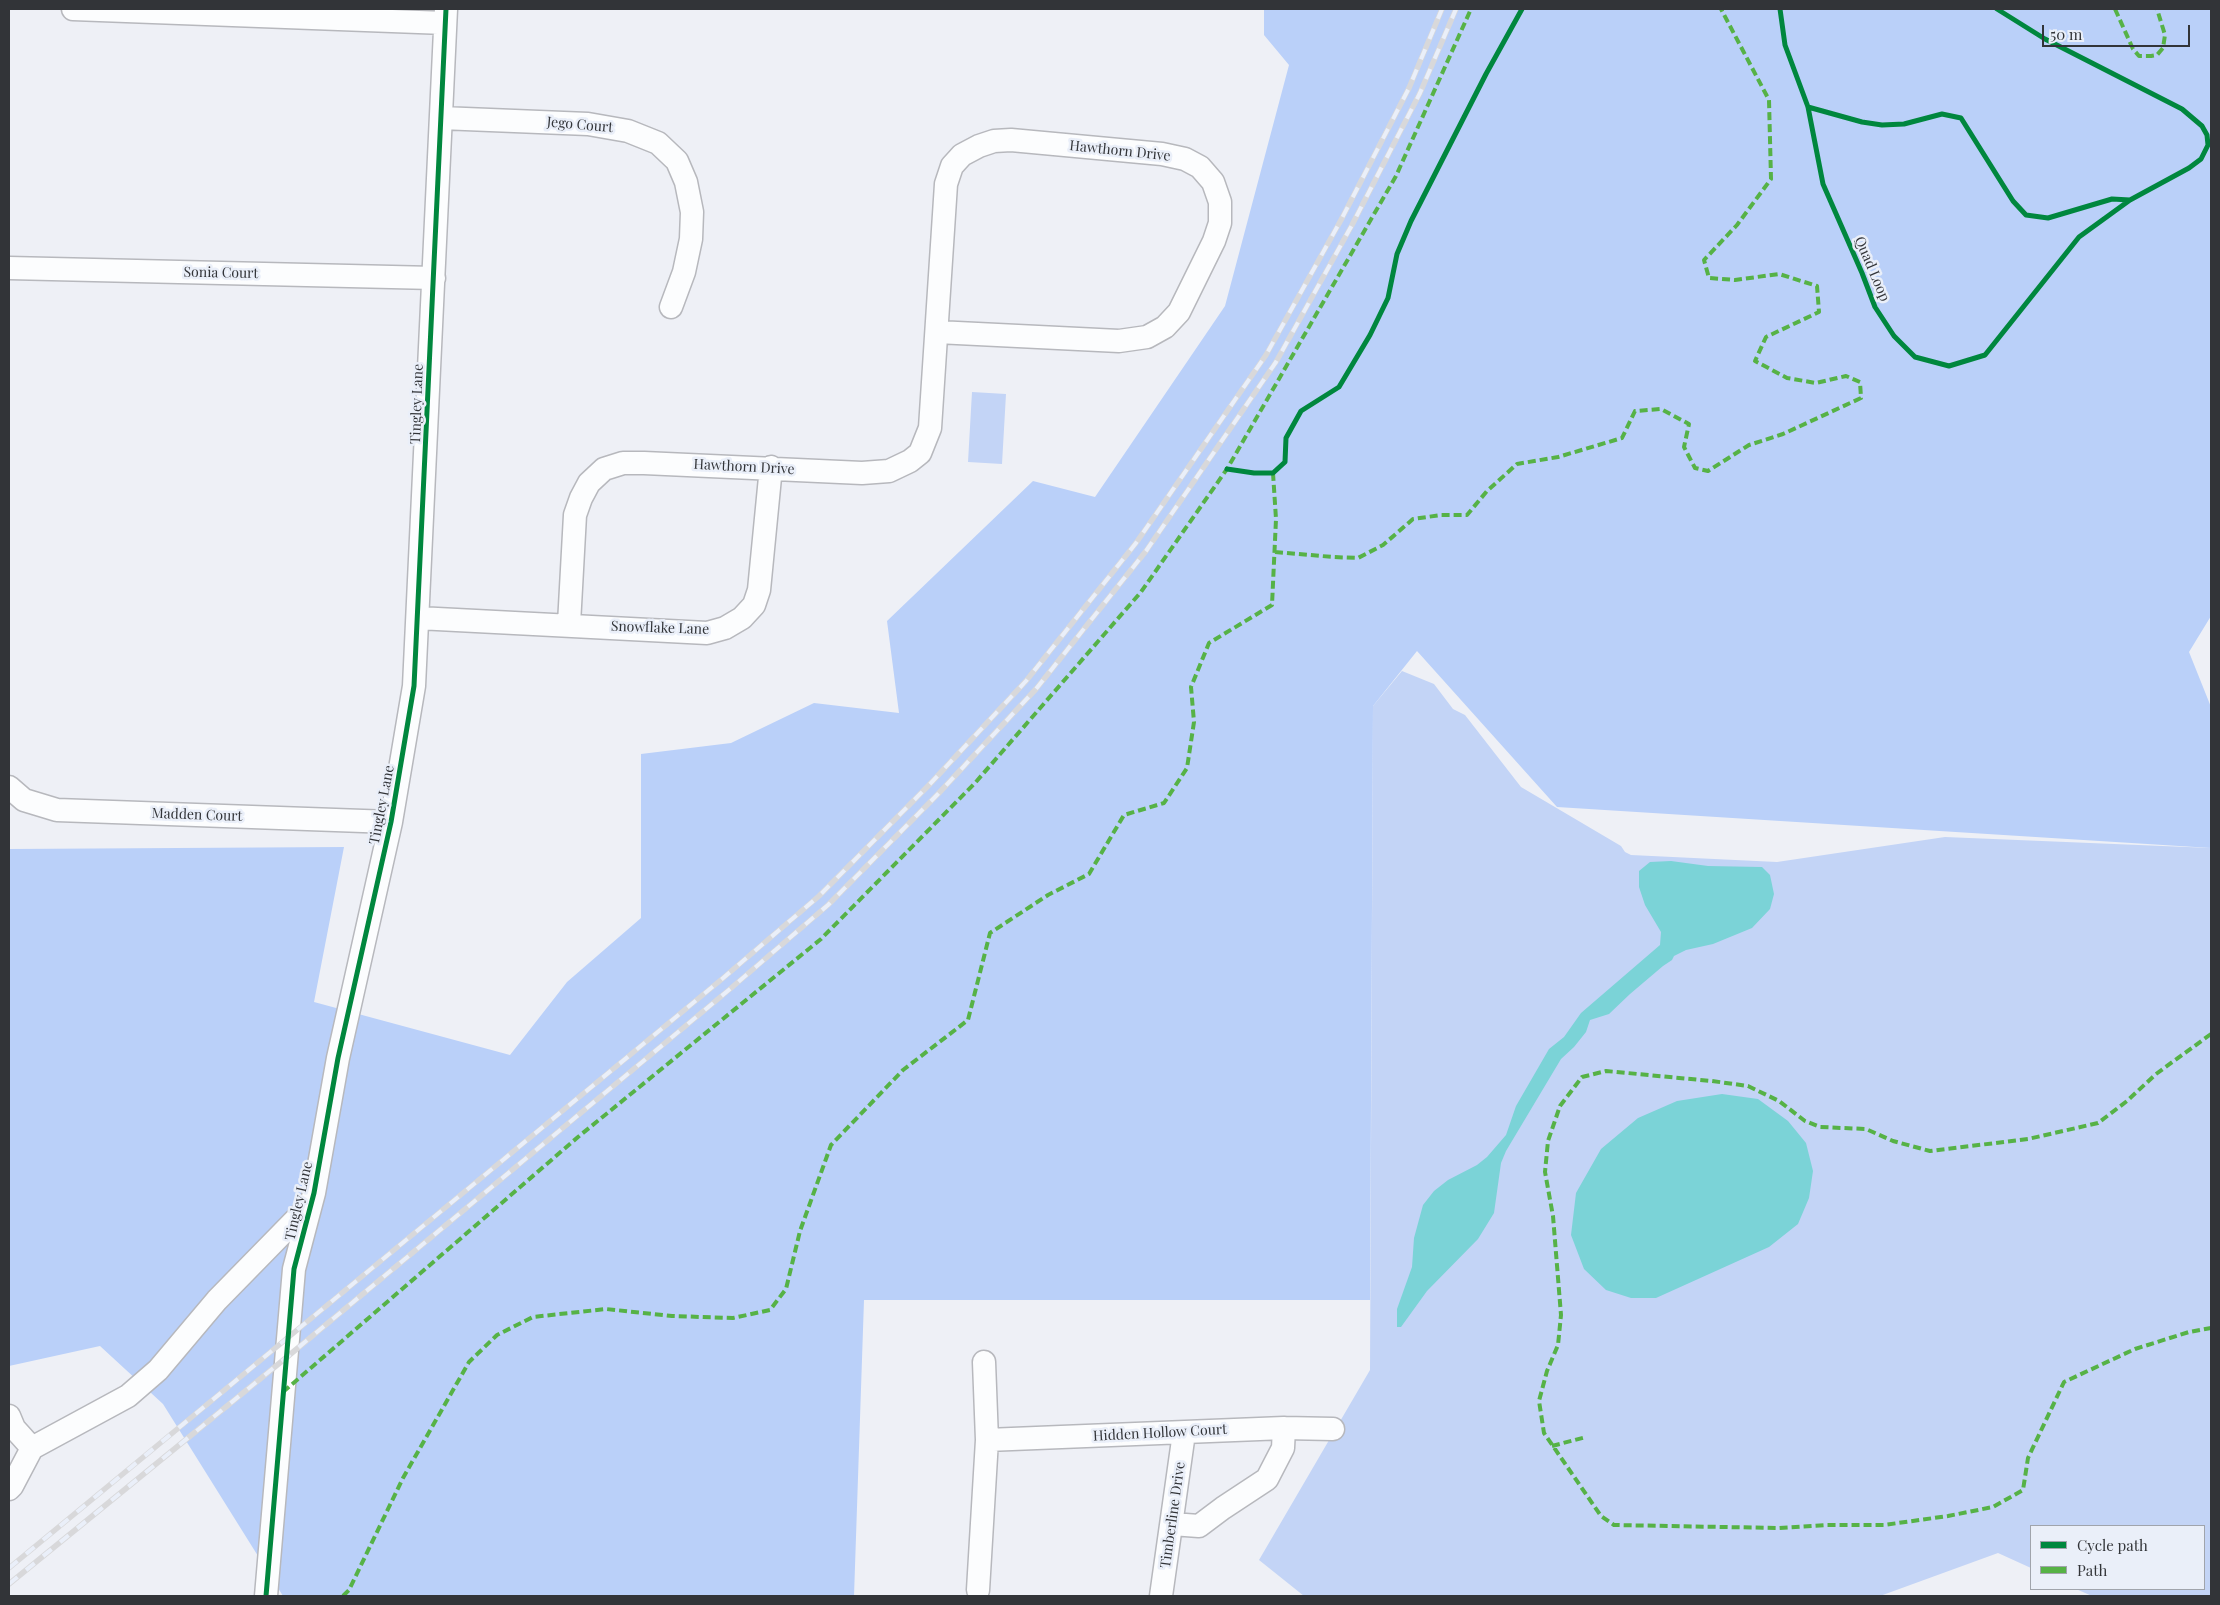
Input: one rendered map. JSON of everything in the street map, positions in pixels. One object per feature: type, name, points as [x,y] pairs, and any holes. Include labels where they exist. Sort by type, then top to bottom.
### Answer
[{"type":"street","points":[[73,9],[445,16]]},
{"type":"street","name":"Tingley Lane","points":[[266,1596],[294,1269],[312,1203],[338,1058],[391,822],[414,686],[445,16]]},
{"type":"street","name":"Jego Court","points":[[441,118],[588,124],[628,131],[658,143],[677,161],[686,182],[692,212],[690,248],[684,272],[671,308]]},
{"type":"street","name":"Hawthorn Drive","points":[[569,624],[575,515],[589,483],[604,469],[623,463],[644,463],[862,473],[889,471],[910,461],[920,453],[930,428],[938,332],[946,184],[952,166],[962,155],[978,146],[994,141],[1011,140],[1162,154],[1185,159],[1200,167],[1213,182],[1220,202],[1220,223],[1214,241],[1179,312],[1165,327],[1147,337],[1120,342],[938,332]]},
{"type":"street","name":"Sonia Court","points":[[9,268],[434,278]]},
{"type":"street","name":"Snowflake Lane","points":[[418,618],[707,632],[725,628],[742,618],[754,605],[759,590],[771,468]]},
{"type":"street","name":"Madden Court","points":[[9,787],[24,800],[57,810],[391,822]]},
{"type":"street","points":[[9,1490],[32,1448],[128,1396],[158,1370],[217,1300],[312,1203]]},
{"type":"street","points":[[978,1590],[987,1440],[984,1362]]},
{"type":"street","points":[[10,1425],[32,1448]]},
{"type":"street","points":[[1172,1524],[1199,1526],[1222,1508],[1267,1479],[1283,1448],[1284,1428]]},
{"type":"street","name":"Hidden Hollow Court","points":[[987,1440],[1284,1428],[1333,1429]]},
{"type":"street","name":"Timberline Drive","points":[[1161,1596],[1184,1433]]},
{"type":"shaded area","points":[[1264,9],[2211,9],[2211,616],[2189,652],[2211,707],[2211,848],[1557,807],[1417,651],[1373,706],[1370,1300],[864,1300],[854,1596],[283,1596],[163,1404],[100,1346],[9,1366],[9,849],[344,847],[314,1002],[510,1055],[567,982],[641,918],[641,754],[731,743],[814,703],[899,713],[887,621],[1033,481],[1095,497],[1225,306],[1289,65],[1264,35]]},
{"type":"shaded area","points":[[972,392],[1006,394],[1002,464],[968,462]]},
{"type":"shaded area","points":[[1402,671],[1434,684],[1453,709],[1465,715],[1521,787],[1621,846],[1625,852],[1631,855],[1777,862],[1945,837],[2211,848],[2211,1596],[2092,1596],[2078,1590],[2205,1590],[2205,1525],[2030,1525],[2030,1568],[1998,1553],[1880,1596],[1304,1596],[1259,1560],[1370,1370],[1373,706]]},
{"type":"shaded area","points":[[1671,861],[1708,866],[1762,867],[1770,875],[1774,894],[1770,909],[1752,928],[1713,944],[1686,950],[1674,956],[1672,960],[1630,994],[1609,1014],[1590,1020],[1586,1032],[1561,1059],[1506,1151],[1501,1163],[1494,1213],[1478,1239],[1427,1291],[1401,1327],[1397,1327],[1397,1309],[1412,1267],[1414,1238],[1423,1205],[1434,1191],[1448,1180],[1477,1165],[1487,1157],[1506,1135],[1516,1106],[1549,1049],[1564,1037],[1581,1013],[1660,945],[1661,932],[1645,905],[1639,887],[1639,871],[1650,862]]},
{"type":"shaded area","points":[[1722,1094],[1758,1099],[1788,1121],[1806,1143],[1813,1171],[1809,1198],[1798,1224],[1769,1247],[1656,1298],[1631,1298],[1606,1290],[1584,1269],[1571,1235],[1576,1193],[1601,1149],[1638,1118],[1677,1101]]},
{"type":"railway","points":[[9,1568],[722,979],[819,896],[929,785],[1026,681],[1136,543],[1266,355],[1341,220],[1409,88],[1442,9]]},
{"type":"railway","points":[[9,1584],[287,1357],[730,989],[828,905],[938,794],[1036,689],[1146,551],[1276,362],[1352,225],[1420,93],[1456,9]]},
{"type":"marked path","points":[[283,1392],[578,1137],[821,939],[975,783],[1141,592],[1227,469],[1396,176],[1471,9]]},
{"type":"marked path","points":[[1275,552],[1358,558],[1383,545],[1413,519],[1441,515],[1467,515],[1487,491],[1517,464],[1558,457],[1622,438],[1635,411],[1661,409],[1689,424],[1684,447],[1695,468],[1708,471],[1749,445],[1783,434],[1861,398],[1860,382],[1846,376],[1816,383],[1787,378],[1755,361],[1766,337],[1819,312],[1817,286],[1779,274],[1735,280],[1709,278],[1704,260],[1737,225],[1771,179],[1769,100],[1721,9]]},
{"type":"marked path","points":[[2115,9],[2133,49],[2139,56],[2157,55],[2163,48],[2165,35],[2157,9]]},
{"type":"marked path","points":[[343,1596],[349,1590],[403,1478],[469,1362],[497,1335],[533,1317],[606,1309],[672,1316],[733,1318],[770,1310],[786,1289],[800,1231],[831,1145],[903,1070],[968,1020],[990,933],[1048,895],[1089,874],[1124,815],[1164,803],[1187,768],[1194,722],[1191,687],[1209,643],[1272,605],[1276,519],[1273,473]]},
{"type":"marked path","points":[[2211,1034],[2156,1074],[2127,1101],[2098,1123],[2028,1139],[1930,1151],[1893,1141],[1866,1129],[1820,1127],[1805,1121],[1779,1101],[1748,1086],[1606,1071],[1582,1077],[1560,1106],[1548,1141],[1545,1172],[1553,1216],[1561,1315],[1558,1345],[1547,1371],[1539,1401],[1544,1433],[1601,1516],[1614,1525],[1779,1528],[1826,1525],[1884,1525],[1948,1516],[1993,1507],[2023,1490],[2028,1458],[2064,1382],[2135,1349],[2189,1332],[2211,1328]]},
{"type":"marked path","points":[[1552,1446],[1586,1437]]},
{"type":"cycle path","points":[[266,1596],[294,1269],[314,1193],[338,1058],[391,822],[414,686],[446,9]]},
{"type":"cycle path","points":[[1227,469],[1254,473],[1273,473],[1285,462],[1286,438],[1301,411],[1339,387],[1370,335],[1388,298],[1397,254],[1411,221],[1486,74],[1522,9]]},
{"type":"cycle path","name":"Quad Loop","points":[[1780,9],[1785,45],[1808,107],[1823,184],[1875,307],[1894,336],[1915,357],[1949,366],[1985,355],[2079,237],[2130,200],[2189,168],[2201,159],[2208,145],[2207,135],[2202,126],[2182,109],[2045,39],[1997,9]]},
{"type":"cycle path","points":[[1808,107],[1862,122],[1882,125],[1904,124],[1942,114],[1961,118],[2013,201],[2026,215],[2048,218],[2112,199],[2130,200]]}]
